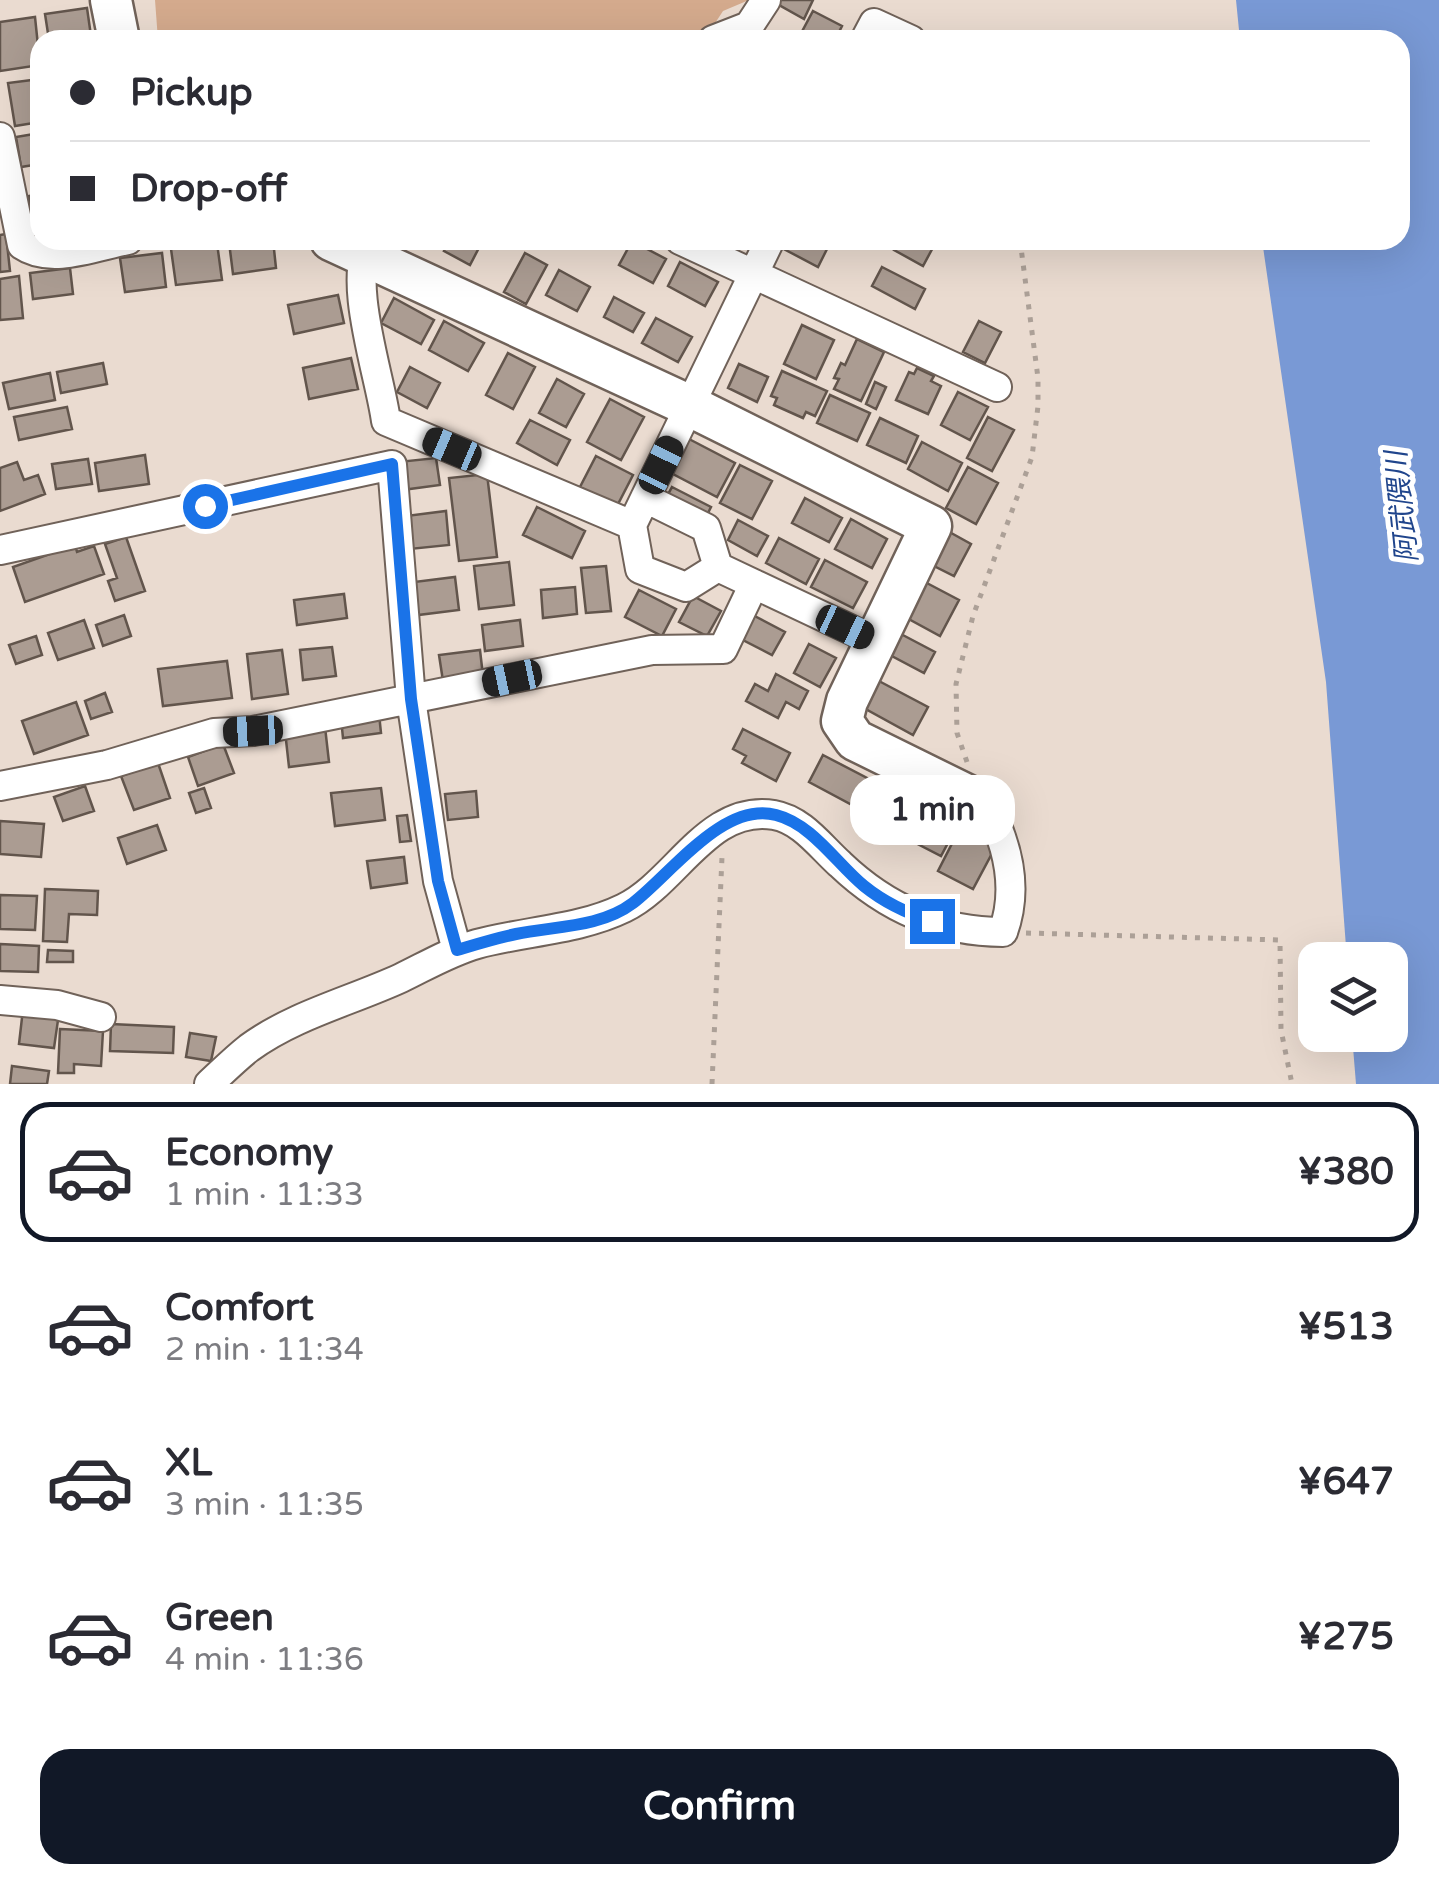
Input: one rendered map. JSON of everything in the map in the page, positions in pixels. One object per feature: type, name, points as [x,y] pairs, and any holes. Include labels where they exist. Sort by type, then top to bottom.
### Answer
[{"type":"street","points":[[110,0],[117,30]]},
{"type":"street","points":[[739,30],[749,26],[766,0]]},
{"type":"street","points":[[870,30],[874,22],[890,30]]},
{"type":"street","points":[[1,133],[22,246],[37,254],[77,250]]},
{"type":"street","points":[[355,250],[392,464],[411,699],[438,881],[457,950]]},
{"type":"street","points":[[210,1084],[248,1049],[278,1030],[398,980],[457,950],[516,934],[596,921],[630,906],[724,824],[748,814],[777,815],[807,830],[866,888],[902,912],[962,927],[1004,932],[1011,868],[1006,844],[987,805],[854,740],[842,721],[847,701],[930,526],[366,250]]},
{"type":"street","points":[[702,250],[996,387]]},
{"type":"street","points":[[718,566],[686,588],[640,568],[632,525],[765,250]]},
{"type":"street","points":[[386,421],[632,525]]},
{"type":"street","points":[[0,550],[392,464]]},
{"type":"street","points":[[645,498],[706,528],[718,566],[875,641]]},
{"type":"street","points":[[0,786],[107,765],[214,733],[253,731],[652,650],[723,650],[754,584]]},
{"type":"street","points":[[0,1000],[57,1005],[100,1017]]},
{"type":"path","points":[[987,805],[957,734],[956,684],[973,616],[1032,457],[1038,378],[1021,250]]},
{"type":"path","points":[[712,1084],[724,824]]},
{"type":"path","points":[[1004,932],[1280,940],[1281,1030],[1292,1084]]},
{"type":"shaded area","points":[[155,0],[749,0],[723,11],[711,30],[157,30]]},
{"type":"water","name":"阿武隈川","points":[[1236,0],[1439,0],[1439,1084],[1356,1084],[1353,1052],[1408,1052],[1408,942],[1346,942],[1326,682],[1263,250],[1410,250],[1410,30],[1239,30]]},
{"type":"building","points":[[770,0],[813,0],[804,19]]},
{"type":"building","points":[[87,8],[90,30],[47,30],[45,14]]},
{"type":"building","points":[[813,11],[842,26],[840,30],[803,30]]},
{"type":"building","points":[[35,17],[36,30],[30,30],[30,66],[0,71],[0,22]]},
{"type":"building","points":[[30,80],[30,124],[15,126],[8,83]]},
{"type":"building","points":[[30,135],[30,166],[21,167],[16,137]]},
{"type":"building","points":[[6,234],[10,271],[0,272],[0,235]]},
{"type":"building","points":[[171,250],[218,250],[222,280],[176,285]]},
{"type":"building","points":[[230,250],[274,250],[276,268],[233,274]]},
{"type":"building","points":[[445,250],[478,250],[470,265]]},
{"type":"building","points":[[627,250],[649,250],[666,259],[653,283],[619,265]]},
{"type":"building","points":[[786,250],[826,250],[818,267]]},
{"type":"building","points":[[894,250],[932,250],[923,266]]},
{"type":"building","points":[[162,253],[166,287],[125,292],[120,258]]},
{"type":"building","points":[[525,253],[547,265],[526,304],[504,292]]},
{"type":"building","points":[[680,262],[718,282],[705,306],[668,286]]},
{"type":"building","points":[[882,267],[925,289],[915,309],[872,286]]},
{"type":"building","points":[[70,268],[73,294],[33,299],[30,273]]},
{"type":"building","points":[[559,270],[590,287],[577,311],[546,295]]},
{"type":"building","points":[[19,276],[23,318],[0,320],[0,279]]},
{"type":"building","points":[[338,295],[344,323],[294,334],[288,305]]},
{"type":"building","points":[[614,297],[644,313],[633,332],[604,317]]},
{"type":"building","points":[[394,298],[434,320],[421,344],[381,323]]},
{"type":"building","points":[[656,318],[692,337],[678,362],[642,343]]},
{"type":"building","points":[[444,321],[484,343],[468,371],[429,350]]},
{"type":"building","points":[[979,321],[1001,332],[985,363],[963,352]]},
{"type":"building","points":[[802,325],[834,340],[816,379],[784,364]]},
{"type":"building","points":[[857,339],[884,352],[861,401],[834,389],[839,379],[834,378]]},
{"type":"building","points":[[508,353],[535,367],[513,409],[486,395]]},
{"type":"building","points":[[351,358],[358,389],[309,399],[303,368]]},
{"type":"building","points":[[103,363],[107,384],[61,393],[57,372]]},
{"type":"building","points":[[739,364],[768,377],[757,402],[728,388]]},
{"type":"building","points":[[410,367],[440,383],[427,408],[397,392]]},
{"type":"building","points":[[917,368],[934,376],[931,381],[941,386],[928,414],[896,400],[909,372],[914,374]]},
{"type":"building","points":[[782,371],[827,391],[815,416],[806,412],[803,418],[774,405],[777,398],[771,396]]},
{"type":"building","points":[[50,373],[55,400],[9,409],[3,383]]},
{"type":"building","points":[[557,379],[584,394],[566,427],[539,413]]},
{"type":"building","points":[[875,382],[886,387],[876,409],[866,404]]},
{"type":"building","points":[[958,392],[988,407],[970,440],[941,425]]},
{"type":"building","points":[[830,395],[870,413],[857,441],[817,423]]},
{"type":"building","points":[[610,399],[644,417],[621,460],[587,442]]},
{"type":"building","points":[[67,407],[72,429],[19,440],[14,417]]},
{"type":"building","points":[[988,417],[1014,430],[992,471],[967,458]]},
{"type":"building","points":[[880,418],[918,436],[906,463],[867,445]]},
{"type":"building","points":[[530,420],[570,440],[557,465],[517,443]]},
{"type":"building","points":[[689,439],[735,463],[717,497],[671,473]]},
{"type":"building","points":[[922,442],[962,463],[948,491],[908,469]]},
{"type":"building","points":[[145,455],[149,484],[99,491],[95,463]]},
{"type":"building","points":[[596,456],[633,475],[617,506],[580,487]]},
{"type":"building","points":[[436,458],[440,485],[402,490],[398,462]]},
{"type":"building","points":[[88,459],[92,484],[56,489],[52,464]]},
{"type":"building","points":[[17,462],[24,480],[38,475],[45,494],[0,511],[0,468]]},
{"type":"building","points":[[740,465],[772,481],[752,519],[720,503]]},
{"type":"building","points":[[968,467],[998,483],[976,524],[946,508]]},
{"type":"building","points":[[487,474],[497,557],[459,561],[449,478]]},
{"type":"building","points":[[672,487],[711,507],[704,521],[665,500]]},
{"type":"building","points":[[805,498],[842,518],[829,542],[792,523]]},
{"type":"building","points":[[537,507],[585,531],[572,558],[523,535]]},
{"type":"building","points":[[446,511],[449,545],[410,549],[406,516]]},
{"type":"building","points":[[851,519],[887,539],[872,568],[835,549]]},
{"type":"building","points":[[738,520],[768,536],[757,556],[728,540]]},
{"type":"building","points":[[944,529],[971,544],[954,576],[926,562]]},
{"type":"building","points":[[126,537],[145,591],[115,601],[108,581],[117,578],[105,544]]},
{"type":"building","points":[[779,538],[819,559],[806,584],[766,563]]},
{"type":"building","points":[[75,545],[77,552],[94,546],[104,574],[25,602],[13,567]]},
{"type":"building","points":[[825,560],[867,582],[853,608],[811,587]]},
{"type":"building","points":[[509,562],[514,605],[479,609],[474,566]]},
{"type":"building","points":[[606,566],[611,611],[586,613],[581,568]]},
{"type":"building","points":[[455,577],[459,610],[418,615],[414,582]]},
{"type":"building","points":[[923,581],[959,600],[940,636],[905,617]]},
{"type":"building","points":[[575,587],[577,614],[543,618],[541,590]]},
{"type":"building","points":[[639,590],[676,609],[662,636],[625,617]]},
{"type":"building","points":[[344,594],[347,618],[297,625],[294,600]]},
{"type":"building","points":[[693,596],[721,611],[707,636],[679,622]]},
{"type":"building","points":[[747,612],[785,632],[772,655],[735,636]]},
{"type":"building","points":[[124,615],[131,636],[103,646],[96,625]]},
{"type":"building","points":[[84,620],[94,648],[58,660],[48,633]]},
{"type":"building","points":[[520,620],[523,646],[485,651],[482,625]]},
{"type":"building","points":[[899,633],[935,652],[924,673],[888,654]]},
{"type":"building","points":[[36,636],[42,655],[16,664],[9,645]]},
{"type":"building","points":[[809,644],[836,658],[820,687],[794,673]]},
{"type":"building","points":[[332,647],[336,676],[303,680],[300,650]]},
{"type":"building","points":[[282,650],[288,694],[252,699],[247,654]]},
{"type":"building","points":[[480,650],[483,676],[443,681],[439,655]]},
{"type":"building","points":[[227,661],[232,698],[163,706],[158,669]]},
{"type":"building","points":[[776,674],[808,691],[799,709],[786,702],[778,718],[746,701],[755,684],[768,691]]},
{"type":"building","points":[[877,680],[928,707],[913,735],[862,707]]},
{"type":"building","points":[[105,693],[112,712],[91,719],[85,701]]},
{"type":"building","points":[[76,702],[88,735],[34,754],[22,721]]},
{"type":"building","points":[[379,714],[381,733],[343,738],[341,718]]},
{"type":"building","points":[[325,727],[329,762],[289,767],[285,731]]},
{"type":"building","points":[[743,729],[790,753],[776,781],[742,763],[746,756],[733,749]]},
{"type":"building","points":[[223,744],[234,773],[198,786],[188,757]]},
{"type":"building","points":[[823,755],[869,779],[854,806],[809,782]]},
{"type":"building","points":[[158,763],[170,798],[134,810],[121,776]]},
{"type":"building","points":[[85,786],[94,811],[63,821],[54,797]]},
{"type":"building","points":[[871,787],[905,805],[887,839],[853,821]]},
{"type":"building","points":[[204,788],[211,808],[196,813],[189,793]]},
{"type":"building","points":[[381,788],[385,820],[335,826],[331,793]]},
{"type":"building","points":[[476,791],[478,817],[448,820],[445,794]]},
{"type":"building","points":[[921,804],[958,824],[941,856],[904,837]]},
{"type":"building","points":[[407,815],[411,841],[400,842],[397,816]]},
{"type":"building","points":[[0,821],[44,824],[41,857],[0,854]]},
{"type":"building","points":[[157,825],[166,850],[127,864],[118,838]]},
{"type":"building","points":[[961,826],[997,844],[973,889],[938,871]]},
{"type":"building","points":[[404,857],[407,883],[371,888],[367,861]]},
{"type":"building","points":[[45,889],[98,891],[97,915],[69,914],[67,942],[43,941]]},
{"type":"building","points":[[0,895],[37,896],[35,930],[0,929]]},
{"type":"building","points":[[0,944],[39,946],[38,972],[0,971]]},
{"type":"building","points":[[48,950],[73,951],[73,962],[47,962]]},
{"type":"building","points":[[23,1009],[59,1013],[54,1048],[19,1044]]},
{"type":"building","points":[[111,1024],[174,1027],[173,1053],[110,1051]]},
{"type":"building","points":[[60,1029],[103,1031],[101,1066],[74,1064],[74,1073],[58,1073]]},
{"type":"building","points":[[190,1033],[216,1037],[211,1061],[186,1057]]},
{"type":"building","points":[[12,1066],[49,1071],[47,1084],[10,1084]]},
{"type":"route","points":[[205,506],[392,464],[411,699],[438,881],[457,950],[516,934],[596,921],[630,906],[724,824],[748,814],[777,815],[807,830],[866,888],[902,912],[932,921]]}]
